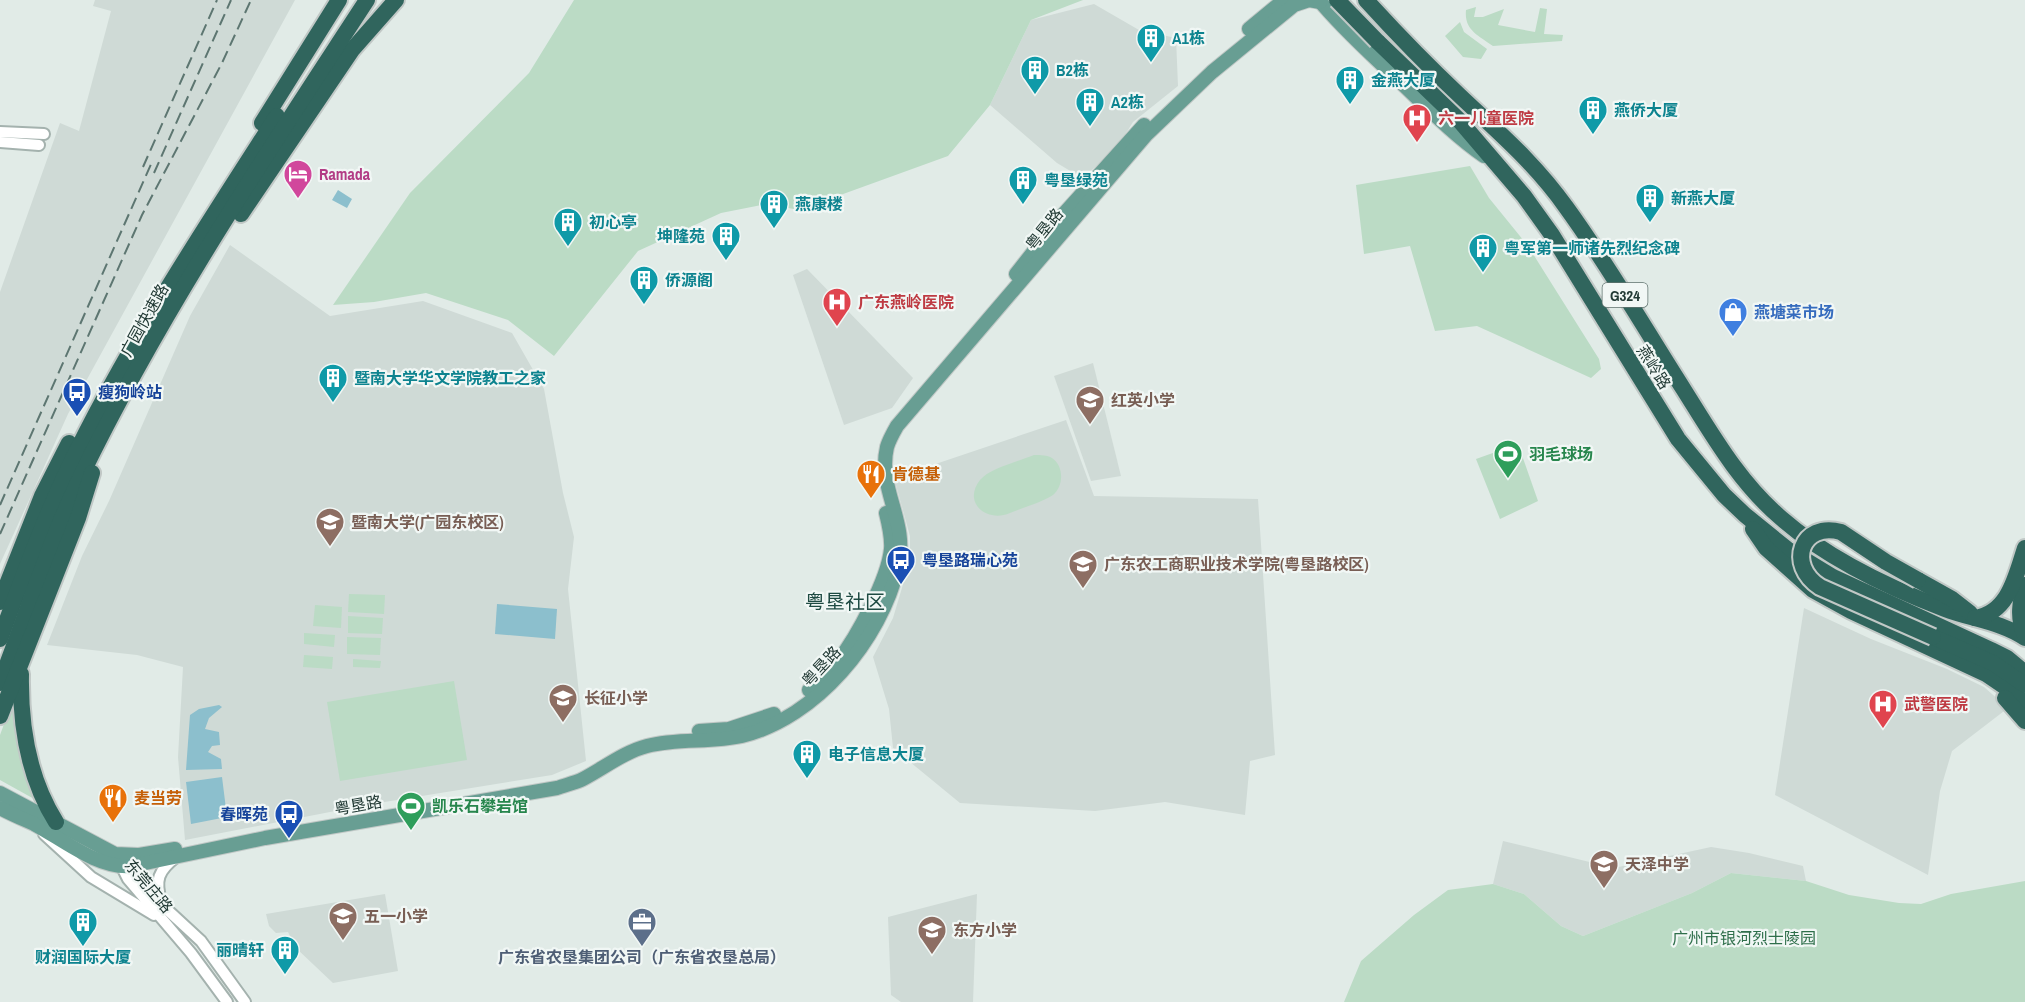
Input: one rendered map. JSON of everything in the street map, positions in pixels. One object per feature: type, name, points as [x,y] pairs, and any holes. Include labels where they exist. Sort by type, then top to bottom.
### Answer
[{"type":"highway","name":"广园快速路","points":[[0,639],[155,334],[353,0]]},
{"type":"highway","name":"广园快速路","points":[[3,689],[29,584],[64,478],[174,278],[286,113],[367,0]]},
{"type":"highway","points":[[207,249],[231,226],[249,203],[352,50],[372,11],[373,0]]},
{"type":"highway","points":[[352,50],[396,0]]},
{"type":"highway","name":"燕岭路","points":[[1366,0],[1432,70],[1518,149],[1554,190],[1617,283],[1721,450],[1755,493],[1789,525],[1837,559],[1947,610],[2025,636]]},
{"type":"highway","points":[[1325,1],[1377,41],[1459,120],[1493,162]]},
{"type":"highway","points":[[0,602],[42,496],[58,464],[159,285],[340,2]]},
{"type":"highway","name":"燕岭路","points":[[1493,162],[1524,196],[1552,235],[1678,439],[1709,478],[1745,515],[1787,549],[1833,577],[1991,650],[2007,658],[2025,673]]},
{"type":"highway","points":[[109,393],[159,285]]},
{"type":"highway","points":[[0,716],[3,689],[22,662],[78,518],[102,436]]},
{"type":"highway","points":[[1745,515],[1767,548],[1813,590],[1851,611],[1998,681],[2025,704]]},
{"type":"highway","points":[[2025,548],[2008,594],[1987,615],[1975,618],[1964,607],[1886,562],[1841,532],[1825,530],[1812,535],[1806,541],[1800,554],[1803,569],[1812,582],[1820,587],[1993,663],[2025,685]]},
{"type":"highway","points":[[2025,585],[2021,597],[2020,621],[2025,636]]},
{"type":"highway","points":[[22,662],[22,712],[33,776],[56,822]]},
{"type":"highway","points":[[1968,666],[2003,696],[2025,721]]},
{"type":"main road","name":"粤垦路","points":[[125,863],[139,855],[288,825],[551,781],[582,770],[627,744],[644,738],[661,734],[729,729],[763,719],[800,698],[839,661],[886,573],[890,559],[891,535],[876,467],[881,437],[889,423],[982,315],[1061,217],[1130,140],[1184,86],[1284,0]]},
{"type":"main road","name":"粤垦路","points":[[0,808],[97,860],[125,863],[176,858],[265,838],[557,788],[581,780],[627,753],[644,747],[663,742],[744,736],[786,718],[830,685],[864,641],[882,610],[898,566],[901,532],[885,481],[884,463],[887,444],[897,426],[1091,198],[1166,114],[1212,72],[1294,4],[1309,0],[1325,1]]},
{"type":"main road","name":"燕岭路","points":[[1325,1],[1350,34],[1425,106],[1493,162]]},
{"type":"main road","name":"粤垦路","points":[[0,793],[56,822],[125,863]]},
{"type":"street","points":[[0,132],[42,139],[0,142]]},
{"type":"street","points":[[33,824],[91,877],[162,919]]},
{"type":"street","points":[[162,905],[157,888],[159,876],[163,869],[176,858]]},
{"type":"street","name":"东莞庄路","points":[[125,863],[162,905],[201,941],[245,1002]]},
{"type":"street","name":"东莞庄路","points":[[125,863],[128,879],[191,953],[227,1002]]},
{"type":"shaded area","points":[[95,0],[295,0],[68,414],[0,564],[0,292],[60,123],[79,131],[111,11],[93,6]]},
{"type":"shaded area","points":[[1094,4],[1139,30],[1176,38],[1178,86],[1133,122],[1115,151],[1082,178],[1057,163],[990,105],[1031,20]]},
{"type":"shaded area","name":"暨南大学(广园东校区)","points":[[230,245],[330,316],[423,301],[512,333],[544,389],[563,493],[574,537],[568,589],[586,761],[552,775],[366,805],[185,840],[178,757],[183,667],[137,655],[47,645],[82,556],[109,501],[190,316]]},
{"type":"shaded area","name":"广东燕岭医院","points":[[807,269],[913,378],[892,408],[844,425],[793,275]]},
{"type":"shaded area","name":"红英小学","points":[[1093,363],[1121,476],[1091,481],[1054,376]]},
{"type":"shaded area","name":"广东农工商职业技术学院(粤垦路校区)","points":[[1066,420],[1094,496],[1258,499],[1275,755],[1250,761],[1245,815],[1165,802],[1095,811],[960,803],[893,748],[889,709],[873,657],[893,618],[910,561],[910,536],[894,478]]},
{"type":"shaded area","name":"武警医院","points":[[1804,608],[1984,687],[2008,708],[1952,751],[1940,791],[1928,875],[1775,795]]},
{"type":"shaded area","name":"天泽中学","points":[[1503,841],[1614,868],[1711,847],[1749,853],[1803,866],[1806,881],[1731,873],[1692,893],[1583,936],[1561,926],[1524,894],[1493,884]]},
{"type":"shaded area","name":"五一小学","points":[[385,894],[398,971],[333,983],[296,948],[288,932],[276,933],[269,926],[266,914]]},
{"type":"shaded area","name":"东方小学","points":[[977,894],[973,1002],[901,1002],[891,995],[888,917]]},
{"type":"green space","points":[[574,0],[1083,0],[1031,20],[990,105],[948,156],[799,210],[767,204],[721,213],[638,251],[554,356],[508,320],[426,293],[374,302],[333,305],[410,193],[529,73]]},
{"type":"green space","points":[[1476,7],[1474,17],[1483,17],[1504,9],[1498,25],[1535,32],[1540,8],[1547,9],[1544,34],[1563,35],[1562,41],[1493,46],[1477,35],[1467,23],[1466,10]]},
{"type":"green space","points":[[1460,22],[1464,32],[1487,49],[1481,59],[1463,57],[1445,36]]},
{"type":"green space","points":[[1470,166],[1489,198],[1528,246],[1599,359],[1601,369],[1591,378],[1477,326],[1435,331],[1410,246],[1364,254],[1356,185]]},
{"type":"green space","name":"羽毛球场","points":[[1518,444],[1538,501],[1500,519],[1476,459]]},
{"type":"green space","points":[[1034,455],[1050,457],[1059,466],[1061,481],[1053,495],[1001,515],[986,513],[980,509],[974,496],[975,488],[980,480],[998,468]]},
{"type":"green space","points":[[349,594],[385,595],[384,614],[348,612]]},
{"type":"green space","points":[[315,605],[342,607],[341,628],[313,626]]},
{"type":"green space","points":[[348,616],[383,618],[382,634],[348,633]]},
{"type":"green space","points":[[304,633],[335,635],[334,647],[304,644]]},
{"type":"green space","points":[[347,637],[381,638],[380,655],[347,654]]},
{"type":"green space","points":[[304,655],[333,657],[332,669],[303,667]]},
{"type":"green space","points":[[353,659],[381,661],[380,668],[353,667]]},
{"type":"green space","points":[[454,681],[467,760],[340,781],[327,702]]},
{"type":"green space","points":[[13,700],[24,772],[36,800],[0,780],[0,735]]},
{"type":"green space","name":"广州市银河烈士陵园","points":[[1731,873],[1806,881],[1849,895],[1921,904],[1951,894],[2025,881],[2025,1002],[1344,1002],[1361,961],[1414,915],[1448,890],[1493,884],[1524,894],[1561,926],[1583,936],[1692,893]]},
{"type":"water","points":[[338,190],[352,199],[347,208],[332,200]]},
{"type":"water","points":[[497,604],[557,609],[555,639],[495,634]]},
{"type":"water","points":[[219,705],[222,707],[209,718],[205,729],[219,732],[220,745],[212,746],[208,752],[221,759],[222,769],[186,770],[190,715],[199,709]]},
{"type":"water","points":[[222,777],[227,817],[191,824],[186,782]]},
{"type":"railway","points":[[143,167],[217,0]]},
{"type":"railway","points":[[154,173],[231,0]]},
{"type":"railway","points":[[0,534],[142,215],[222,63],[251,0]]},
{"type":"railway","points":[[0,505],[152,162]]},
{"type":"place","name":"A1栋","points":[[1151,64]]},
{"type":"place","name":"B2栋","points":[[1035,96]]},
{"type":"place","name":"金燕大厦","points":[[1350,106]]},
{"type":"place","name":"A2栋","points":[[1090,128]]},
{"type":"place","name":"燕侨大厦","points":[[1593,136]]},
{"type":"place","name":"六一儿童医院","points":[[1417,144]]},
{"type":"place","name":"Ramada","points":[[298,200]]},
{"type":"place","name":"粤垦绿苑","points":[[1023,206]]},
{"type":"place","name":"新燕大厦","points":[[1650,224]]},
{"type":"place","name":"燕康楼","points":[[774,230]]},
{"type":"place","name":"初心亭","points":[[568,248]]},
{"type":"place","name":"坤隆苑","points":[[726,262]]},
{"type":"place","name":"粤军第一师诸先烈纪念碑","points":[[1483,274]]},
{"type":"place","name":"侨源阁","points":[[644,306]]},
{"type":"place","name":"广东燕岭医院","points":[[837,328]]},
{"type":"place","name":"燕塘菜市场","points":[[1733,338]]},
{"type":"place","name":"暨南大学华文学院教工之家","points":[[333,404]]},
{"type":"place","name":"瘦狗岭站","points":[[77,418]]},
{"type":"place","name":"红英小学","points":[[1090,426]]},
{"type":"place","name":"羽毛球场","points":[[1508,480]]},
{"type":"place","name":"肯德基","points":[[871,500]]},
{"type":"place","name":"暨南大学(广园东校区)","points":[[330,548]]},
{"type":"place","name":"粤垦路瑞心苑","points":[[901,586]]},
{"type":"place","name":"广东农工商职业技术学院(粤垦路校区)","points":[[1083,590]]},
{"type":"place","name":"长征小学","points":[[563,724]]},
{"type":"place","name":"武警医院","points":[[1883,730]]},
{"type":"place","name":"电子信息大厦","points":[[807,780]]},
{"type":"place","name":"麦当劳","points":[[113,824]]},
{"type":"place","name":"凯乐石攀岩馆","points":[[411,832]]},
{"type":"place","name":"春晖苑","points":[[289,840]]},
{"type":"place","name":"天泽中学","points":[[1604,890]]},
{"type":"place","name":"五一小学","points":[[343,942]]},
{"type":"place","name":"财润国际大厦","points":[[83,948]]},
{"type":"place","name":"广东省农垦集团公司（广东省农垦总局）","points":[[642,948]]},
{"type":"place","name":"东方小学","points":[[932,956]]},
{"type":"place","name":"丽晴轩","points":[[285,976]]},
{"type":"district","name":"粤垦社区","points":[[845,601]]}]
